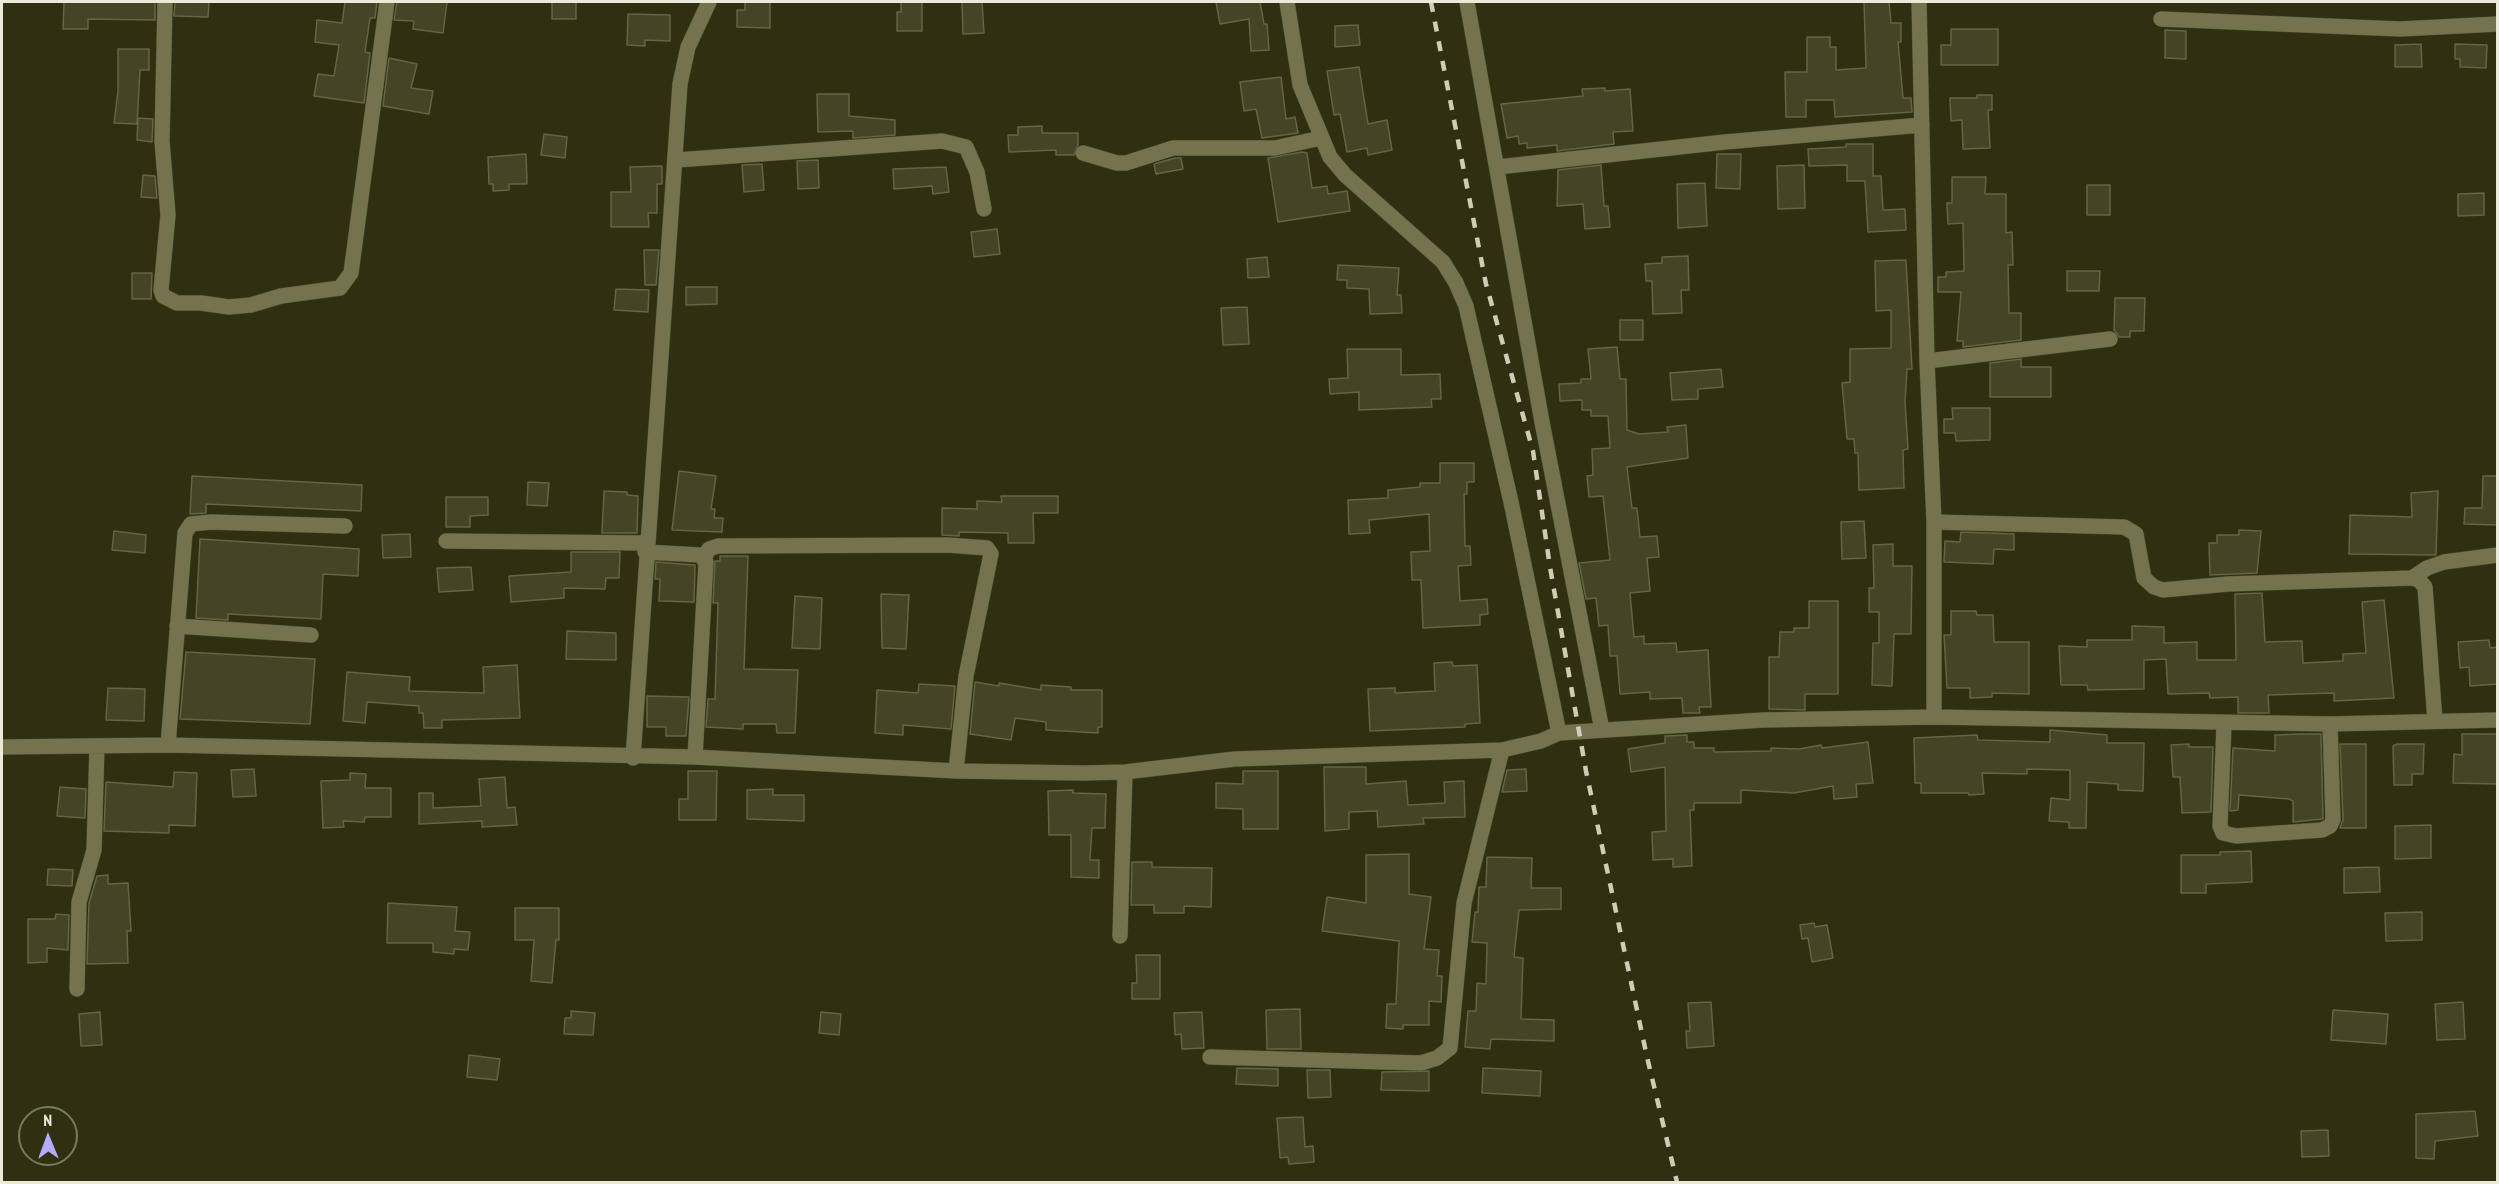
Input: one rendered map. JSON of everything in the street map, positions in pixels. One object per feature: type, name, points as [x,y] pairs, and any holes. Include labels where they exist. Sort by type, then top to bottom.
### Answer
[{"type":"street","points":[[165,2],[162,141],[168,209],[161,290],[163,296],[177,303],[201,303],[229,307],[251,305],[270,298],[340,288],[351,273],[387,2]]},
{"type":"street","points":[[633,758],[646,548],[683,64],[709,2]]},
{"type":"street","points":[[1287,2],[1300,85],[1330,157],[1345,176],[1443,262],[1466,306],[1511,502],[1559,733]]},
{"type":"street","points":[[1467,2],[1542,422],[1602,730]]},
{"type":"street","points":[[1919,2],[1927,361],[1934,522],[1934,717]]},
{"type":"street","points":[[2161,19],[2400,29],[2498,24]]},
{"type":"street","points":[[1498,166],[1725,142],[1922,125]]},
{"type":"street","points":[[1083,153],[1117,163],[1126,163],[1173,148],[1275,148],[1321,138]]},
{"type":"street","points":[[676,160],[942,141],[966,147],[977,172],[984,209]]},
{"type":"street","points":[[1927,361],[2110,339]]},
{"type":"street","points":[[168,745],[185,533],[191,524],[211,522],[345,526]]},
{"type":"street","points":[[1934,522],[2124,527],[2136,534],[2144,578],[2154,587],[2163,590],[2228,584],[2412,578],[2419,580],[2425,587],[2435,721]]},
{"type":"street","points":[[446,541],[646,548],[700,555],[704,558],[706,562],[695,757]]},
{"type":"street","points":[[704,558],[709,549],[718,546],[947,545],[990,550],[966,676],[956,771]]},
{"type":"street","points":[[2412,578],[2427,568],[2444,562],[2498,555]]},
{"type":"street","points":[[177,626],[311,635]]},
{"type":"street","points":[[2,747],[168,745],[633,758],[695,757],[1048,774],[1125,772],[1235,759],[1502,750],[1520,747],[1559,733],[1763,720],[1934,717],[2224,724],[2330,724],[2498,720]]},
{"type":"street","points":[[2224,724],[2220,826],[2223,833],[2236,836],[2322,830],[2330,826],[2333,820],[2330,724]]},
{"type":"street","points":[[77,989],[79,902],[94,850],[98,746]]},
{"type":"street","points":[[1210,1057],[1421,1063],[1437,1058],[1450,1048],[1464,903],[1502,750]]},
{"type":"street","points":[[1120,936],[1125,772]]},
{"type":"building","points":[[64,2],[155,2],[155,20],[88,19],[88,29],[63,29]]},
{"type":"building","points":[[175,2],[209,2],[208,17],[174,16]]},
{"type":"building","points":[[345,2],[377,2],[375,18],[370,18],[365,52],[370,53],[364,103],[314,96],[318,74],[334,76],[339,45],[315,42],[317,20],[342,23]]},
{"type":"building","points":[[397,2],[447,2],[443,33],[413,29],[414,21],[394,20]]},
{"type":"building","points":[[552,2],[576,2],[576,19],[552,19]]},
{"type":"building","points":[[745,2],[770,2],[770,28],[737,27],[737,10],[745,10]]},
{"type":"building","points":[[901,2],[922,2],[922,31],[897,31],[897,12],[901,12]]},
{"type":"building","points":[[962,2],[982,2],[984,33],[963,34]]},
{"type":"building","points":[[1216,2],[1260,2],[1264,24],[1267,24],[1269,50],[1251,51],[1249,19],[1220,24]]},
{"type":"building","points":[[1864,2],[1889,2],[1891,23],[1901,23],[1901,42],[1898,42],[1903,98],[1911,98],[1912,112],[1835,117],[1834,100],[1806,100],[1806,117],[1786,117],[1785,72],[1807,72],[1807,37],[1830,37],[1830,47],[1836,47],[1836,70],[1866,68]]},
{"type":"building","points":[[628,14],[670,15],[670,41],[645,40],[645,46],[627,45]]},
{"type":"building","points":[[1358,25],[1360,45],[1335,47],[1335,26]]},
{"type":"building","points":[[1951,29],[1998,29],[1998,65],[1941,65],[1941,45],[1951,45]]},
{"type":"building","points":[[2165,30],[2186,31],[2186,59],[2165,58]]},
{"type":"building","points":[[2421,44],[2422,67],[2395,67],[2395,45]]},
{"type":"building","points":[[2455,44],[2487,45],[2486,68],[2460,67],[2460,59],[2455,59]]},
{"type":"building","points":[[118,49],[149,49],[149,70],[140,70],[137,124],[114,123],[118,91]]},
{"type":"building","points":[[389,58],[417,64],[411,88],[433,91],[429,114],[383,106]]},
{"type":"building","points":[[1359,67],[1368,124],[1387,120],[1392,150],[1368,155],[1367,148],[1347,152],[1340,114],[1334,115],[1327,71]]},
{"type":"building","points":[[1281,77],[1286,119],[1295,117],[1298,133],[1262,138],[1256,109],[1244,111],[1240,82]]},
{"type":"building","points":[[1605,88],[1605,91],[1630,89],[1633,131],[1613,132],[1614,144],[1557,151],[1557,145],[1527,148],[1527,143],[1519,144],[1518,136],[1507,138],[1501,104],[1583,96],[1582,89]]},
{"type":"building","points":[[817,94],[849,94],[849,116],[895,120],[895,135],[853,138],[853,131],[818,132]]},
{"type":"building","points":[[1977,95],[1992,95],[1992,110],[1988,110],[1990,148],[1963,149],[1962,120],[1951,121],[1950,98],[1977,98]]},
{"type":"building","points":[[138,118],[153,119],[152,142],[137,140]]},
{"type":"building","points":[[1042,126],[1042,133],[1078,133],[1078,145],[1074,155],[1056,155],[1056,150],[1009,152],[1008,135],[1018,135],[1018,127]]},
{"type":"building","points":[[544,134],[567,137],[565,158],[541,155]]},
{"type":"building","points":[[1846,144],[1873,144],[1873,176],[1881,176],[1883,210],[1905,209],[1906,230],[1868,232],[1865,181],[1847,181],[1847,165],[1809,166],[1808,149],[1846,147]]},
{"type":"building","points":[[1307,153],[1312,188],[1327,186],[1328,194],[1347,191],[1350,211],[1278,222],[1268,158]]},
{"type":"building","points":[[526,154],[527,184],[509,184],[509,190],[493,191],[493,184],[489,184],[488,157]]},
{"type":"building","points":[[1717,154],[1741,154],[1740,189],[1716,188]]},
{"type":"building","points":[[1181,158],[1183,169],[1156,174],[1154,164]]},
{"type":"building","points":[[818,160],[819,188],[798,189],[797,161]]},
{"type":"building","points":[[762,164],[764,190],[744,192],[742,165]]},
{"type":"building","points":[[1601,165],[1604,206],[1608,206],[1610,227],[1585,229],[1583,204],[1557,206],[1558,170]]},
{"type":"building","points":[[1804,165],[1805,208],[1778,209],[1777,166]]},
{"type":"building","points":[[662,166],[662,184],[657,184],[657,213],[648,213],[649,227],[611,227],[611,192],[631,192],[630,167]]},
{"type":"building","points":[[946,167],[949,192],[933,194],[932,186],[894,189],[893,169]]},
{"type":"building","points":[[143,175],[155,176],[157,198],[141,197]]},
{"type":"building","points":[[1952,177],[1986,177],[1985,194],[2006,194],[2006,233],[2012,232],[2013,265],[2008,265],[2009,313],[2021,313],[2021,340],[1963,347],[1963,341],[1957,341],[1961,292],[1938,292],[1938,277],[1946,277],[1946,272],[1964,271],[1963,223],[1948,224],[1947,203],[1952,203]]},
{"type":"building","points":[[1705,183],[1707,226],[1678,228],[1677,184]]},
{"type":"building","points":[[2087,185],[2110,185],[2110,215],[2087,215]]},
{"type":"building","points":[[2484,193],[2484,215],[2458,216],[2458,194]]},
{"type":"building","points":[[997,229],[1000,254],[974,257],[971,232]]},
{"type":"building","points":[[644,250],[659,250],[656,285],[645,285]]},
{"type":"building","points":[[1688,256],[1689,290],[1681,290],[1682,313],[1653,314],[1652,281],[1646,281],[1645,264],[1662,263],[1662,257]]},
{"type":"building","points":[[1267,257],[1269,277],[1248,278],[1247,259]]},
{"type":"building","points":[[1906,260],[1912,369],[1907,369],[1905,402],[1908,449],[1903,450],[1904,488],[1859,490],[1858,453],[1855,453],[1854,439],[1847,439],[1842,383],[1850,382],[1850,349],[1891,348],[1891,310],[1876,311],[1875,261]]},
{"type":"building","points":[[1338,265],[1399,268],[1397,295],[1401,295],[1402,313],[1370,314],[1369,289],[1347,288],[1347,280],[1337,280]]},
{"type":"building","points":[[2067,271],[2100,271],[2099,291],[2067,291]]},
{"type":"building","points":[[132,273],[152,273],[151,299],[132,299]]},
{"type":"building","points":[[686,287],[717,287],[717,304],[686,305]]},
{"type":"building","points":[[616,289],[649,290],[648,312],[614,310]]},
{"type":"building","points":[[2115,298],[2145,298],[2144,331],[2130,331],[2130,337],[2119,337],[2114,330]]},
{"type":"building","points":[[1247,307],[1249,344],[1223,345],[1221,308]]},
{"type":"building","points":[[1620,320],[1643,320],[1643,340],[1620,340]]},
{"type":"building","points":[[1617,347],[1620,379],[1626,379],[1627,430],[1639,434],[1668,432],[1667,427],[1686,425],[1688,458],[1627,467],[1632,508],[1637,508],[1640,537],[1657,536],[1659,557],[1647,558],[1650,591],[1630,593],[1634,637],[1644,636],[1644,644],[1676,643],[1677,652],[1708,650],[1711,707],[1699,707],[1700,713],[1683,713],[1682,698],[1650,699],[1650,692],[1620,694],[1617,656],[1610,656],[1608,625],[1599,626],[1596,598],[1586,599],[1579,563],[1610,560],[1603,496],[1589,497],[1587,476],[1593,475],[1592,449],[1610,448],[1608,416],[1591,416],[1591,410],[1582,410],[1582,400],[1560,401],[1559,384],[1581,383],[1581,379],[1591,379],[1588,349]]},
{"type":"building","points":[[1347,349],[1401,349],[1401,375],[1440,374],[1441,399],[1431,399],[1432,407],[1359,410],[1359,392],[1330,394],[1329,379],[1348,378]]},
{"type":"building","points":[[2021,359],[2021,367],[2051,367],[2051,397],[1990,397],[1990,363]]},
{"type":"building","points":[[1721,369],[1723,387],[1698,389],[1698,399],[1672,400],[1670,373]]},
{"type":"building","points":[[1952,408],[1990,408],[1990,440],[1956,441],[1955,433],[1944,433],[1944,419],[1953,419]]},
{"type":"building","points":[[1440,463],[1474,463],[1474,482],[1467,482],[1467,494],[1464,494],[1465,546],[1470,546],[1471,565],[1458,566],[1460,601],[1487,599],[1488,614],[1480,615],[1480,625],[1423,628],[1421,580],[1412,580],[1411,552],[1430,551],[1429,514],[1369,520],[1370,533],[1349,534],[1348,500],[1388,498],[1388,490],[1420,487],[1420,483],[1440,483]]},
{"type":"building","points":[[679,471],[716,476],[711,509],[715,509],[714,518],[723,518],[722,532],[672,530]]},
{"type":"building","points":[[192,476],[362,485],[361,511],[206,504],[206,513],[190,514]]},
{"type":"building","points":[[2483,476],[2498,476],[2498,525],[2464,524],[2465,508],[2482,508]]},
{"type":"building","points":[[528,482],[549,483],[547,506],[527,505]]},
{"type":"building","points":[[604,491],[627,492],[627,495],[638,496],[637,533],[602,533]]},
{"type":"building","points":[[2438,491],[2436,555],[2349,554],[2350,515],[2412,517],[2411,493]]},
{"type":"building","points":[[1001,496],[1058,496],[1058,513],[1033,513],[1034,543],[1008,543],[1008,533],[959,532],[959,536],[942,535],[942,508],[977,509],[977,501],[1002,502]]},
{"type":"building","points":[[446,497],[488,497],[488,515],[470,516],[470,527],[446,527]]},
{"type":"building","points":[[1864,521],[1866,558],[1842,559],[1841,522]]},
{"type":"building","points":[[2239,530],[2261,531],[2257,573],[2210,575],[2209,543],[2217,543],[2217,535],[2239,535]]},
{"type":"building","points":[[114,531],[146,535],[145,553],[112,550]]},
{"type":"building","points":[[1961,532],[2014,534],[2014,550],[1994,549],[1993,564],[1944,562],[1945,541],[1960,542]]},
{"type":"building","points":[[410,534],[411,557],[383,558],[382,535]]},
{"type":"building","points":[[200,539],[359,549],[358,576],[323,574],[321,619],[228,614],[228,620],[196,618]]},
{"type":"building","points":[[1893,544],[1893,566],[1912,566],[1911,634],[1894,634],[1892,686],[1872,685],[1873,643],[1879,643],[1879,612],[1869,612],[1869,588],[1874,588],[1873,545]]},
{"type":"building","points":[[571,552],[620,552],[619,578],[606,578],[605,589],[564,588],[564,598],[511,602],[509,576],[571,572]]},
{"type":"building","points":[[720,556],[748,556],[744,669],[798,670],[795,733],[777,733],[776,724],[743,724],[743,729],[706,727],[708,699],[715,699],[718,603],[713,603],[715,561],[720,561]]},
{"type":"building","points":[[656,562],[695,565],[694,602],[659,601],[660,579],[655,579]]},
{"type":"building","points":[[471,567],[473,590],[439,592],[437,568]]},
{"type":"building","points":[[2262,593],[2265,642],[2302,641],[2303,663],[2343,661],[2343,654],[2366,653],[2362,602],[2384,600],[2394,698],[2334,701],[2334,693],[2268,695],[2269,713],[2238,713],[2238,697],[2210,698],[2209,693],[2168,694],[2166,659],[2144,660],[2144,689],[2088,690],[2087,685],[2061,685],[2059,646],[2087,647],[2087,640],[2132,640],[2132,626],[2164,627],[2164,643],[2197,642],[2197,660],[2236,660],[2235,594]]},
{"type":"building","points":[[881,594],[909,595],[906,649],[882,648]]},
{"type":"building","points":[[795,596],[822,598],[820,649],[792,648]]},
{"type":"building","points":[[1809,601],[1838,601],[1838,694],[1805,694],[1805,710],[1769,709],[1769,657],[1779,657],[1780,632],[1794,632],[1794,628],[1809,628]]},
{"type":"building","points":[[1951,611],[1976,611],[1977,615],[1993,615],[1994,642],[2029,642],[2029,694],[1992,693],[1992,697],[1970,698],[1970,688],[1947,688],[1944,635],[1951,635]]},
{"type":"building","points":[[567,631],[616,633],[616,660],[566,659]]},
{"type":"building","points":[[2489,640],[2490,648],[2498,647],[2498,684],[2470,686],[2469,667],[2460,668],[2458,642]]},
{"type":"building","points":[[186,652],[315,659],[310,724],[180,719]]},
{"type":"building","points":[[1452,662],[1453,666],[1477,665],[1480,723],[1465,724],[1465,727],[1370,731],[1368,689],[1395,688],[1395,693],[1435,691],[1434,663]]},
{"type":"building","points":[[517,665],[520,718],[442,720],[442,728],[424,728],[423,713],[419,713],[419,706],[367,702],[365,723],[343,721],[347,672],[410,677],[409,691],[484,693],[483,667]]},
{"type":"building","points":[[975,682],[999,686],[999,683],[1041,690],[1041,685],[1071,687],[1071,690],[1102,690],[1102,727],[1098,727],[1098,733],[1046,730],[1046,722],[1015,718],[1011,740],[970,734]]},
{"type":"building","points":[[919,684],[955,686],[951,729],[903,725],[903,735],[875,733],[877,690],[918,693]]},
{"type":"building","points":[[108,688],[145,689],[144,721],[106,720]]},
{"type":"building","points":[[647,696],[689,697],[686,736],[666,736],[666,727],[647,727]]},
{"type":"building","points":[[2050,730],[2107,735],[2107,743],[2144,743],[2143,791],[2118,790],[2118,784],[2087,782],[2086,828],[2069,828],[2069,822],[2049,821],[2051,798],[2070,800],[2070,770],[2027,769],[2027,774],[1982,773],[1984,794],[1921,793],[1921,783],[1915,783],[1914,738],[1977,735],[1978,740],[2050,742]]},
{"type":"building","points":[[2321,734],[2323,819],[2293,822],[2293,801],[2289,799],[2239,795],[2238,810],[2230,811],[2233,748],[2275,751],[2275,735]]},
{"type":"building","points":[[2462,734],[2498,734],[2498,784],[2453,783],[2454,754],[2462,755]]},
{"type":"building","points":[[1687,735],[1687,742],[1694,742],[1694,748],[1714,748],[1714,752],[1771,751],[1771,748],[1799,749],[1821,745],[1822,748],[1868,742],[1873,783],[1856,784],[1857,797],[1834,799],[1833,786],[1794,793],[1741,790],[1741,803],[1694,803],[1694,810],[1690,810],[1692,866],[1673,867],[1673,859],[1653,860],[1652,832],[1666,831],[1665,767],[1631,772],[1628,749],[1665,743],[1665,736]]},
{"type":"building","points":[[2189,744],[2189,747],[2213,747],[2211,812],[2182,813],[2180,777],[2173,777],[2171,745]]},
{"type":"building","points":[[2340,744],[2366,744],[2366,828],[2340,828],[2343,820]]},
{"type":"building","points":[[2424,744],[2423,774],[2412,774],[2412,785],[2394,785],[2393,746]]},
{"type":"building","points":[[1324,767],[1366,767],[1366,784],[1406,781],[1408,805],[1445,803],[1444,782],[1464,781],[1465,817],[1423,818],[1424,824],[1378,827],[1377,811],[1349,812],[1349,829],[1325,831]]},
{"type":"building","points":[[254,769],[256,796],[233,797],[231,770]]},
{"type":"building","points":[[1526,769],[1527,791],[1502,792],[1507,770]]},
{"type":"building","points":[[688,771],[717,771],[716,820],[679,820],[679,799],[688,799]]},
{"type":"building","points":[[1243,771],[1278,771],[1278,829],[1243,829],[1243,809],[1216,808],[1216,783],[1243,784]]},
{"type":"building","points":[[174,772],[197,773],[195,826],[169,825],[169,833],[104,831],[106,782],[173,787]]},
{"type":"building","points":[[350,773],[366,774],[365,788],[391,788],[391,817],[365,817],[364,822],[343,821],[344,827],[323,828],[321,781],[350,780]]},
{"type":"building","points":[[505,777],[507,808],[515,807],[517,825],[482,827],[482,821],[419,824],[419,793],[433,793],[433,808],[481,806],[479,779]]},
{"type":"building","points":[[60,787],[86,789],[85,818],[57,816]]},
{"type":"building","points":[[773,789],[773,795],[804,795],[804,821],[747,819],[747,790]]},
{"type":"building","points":[[1073,790],[1073,793],[1106,794],[1105,828],[1092,828],[1090,860],[1099,860],[1099,878],[1071,877],[1071,835],[1049,835],[1048,791]]},
{"type":"building","points":[[2431,825],[2431,858],[2395,859],[2395,826]]},
{"type":"building","points":[[2251,851],[2252,882],[2206,884],[2206,893],[2181,893],[2181,855],[2220,855],[2220,852]]},
{"type":"building","points":[[1409,854],[1409,894],[1431,897],[1424,949],[1439,950],[1437,976],[1442,976],[1441,1002],[1429,1001],[1429,1025],[1403,1025],[1403,1029],[1386,1028],[1387,1004],[1396,1004],[1399,941],[1322,931],[1327,897],[1366,903],[1366,855]]},
{"type":"building","points":[[1487,857],[1532,858],[1531,888],[1561,888],[1561,909],[1519,910],[1514,957],[1523,958],[1521,1019],[1554,1020],[1554,1041],[1491,1039],[1490,1049],[1465,1047],[1468,1011],[1476,1011],[1477,983],[1486,984],[1487,943],[1472,942],[1475,912],[1478,912],[1479,887],[1486,887]]},
{"type":"building","points":[[1132,862],[1152,862],[1152,867],[1212,868],[1211,907],[1184,906],[1184,913],[1154,913],[1154,905],[1131,905]]},
{"type":"building","points":[[2379,867],[2380,892],[2344,893],[2344,868]]},
{"type":"building","points":[[48,869],[73,870],[72,886],[47,885]]},
{"type":"building","points":[[108,875],[108,884],[128,883],[131,931],[127,931],[128,963],[87,964],[89,903],[97,876]]},
{"type":"building","points":[[388,903],[457,907],[455,931],[470,932],[468,950],[454,949],[454,954],[433,952],[433,943],[387,943]]},
{"type":"building","points":[[515,908],[559,908],[559,940],[556,940],[552,983],[531,981],[534,940],[515,940]]},
{"type":"building","points":[[2422,912],[2422,940],[2386,941],[2385,913]]},
{"type":"building","points":[[56,914],[69,915],[68,950],[47,948],[47,962],[28,963],[28,919],[55,919]]},
{"type":"building","points":[[1814,923],[1815,927],[1827,925],[1833,958],[1812,962],[1808,938],[1802,939],[1800,925]]},
{"type":"building","points":[[1136,955],[1160,955],[1160,999],[1132,999],[1132,983],[1137,983]]},
{"type":"building","points":[[1711,1002],[1714,1046],[1687,1048],[1686,1031],[1690,1031],[1688,1003]]},
{"type":"building","points":[[2463,1002],[2465,1039],[2437,1040],[2435,1004]]},
{"type":"building","points":[[1300,1009],[1301,1049],[1267,1049],[1266,1010]]},
{"type":"building","points":[[2333,1010],[2388,1014],[2386,1044],[2331,1040]]},
{"type":"building","points":[[571,1011],[595,1013],[593,1035],[564,1034],[565,1018],[571,1018]]},
{"type":"building","points":[[100,1012],[102,1045],[81,1046],[79,1014]]},
{"type":"building","points":[[821,1012],[841,1014],[839,1035],[819,1033]]},
{"type":"building","points":[[1202,1012],[1204,1048],[1182,1049],[1181,1034],[1175,1035],[1174,1013]]},
{"type":"building","points":[[469,1055],[500,1059],[497,1080],[467,1077]]},
{"type":"building","points":[[1237,1068],[1278,1069],[1278,1086],[1236,1084]]},
{"type":"building","points":[[1483,1068],[1541,1071],[1540,1096],[1482,1093]]},
{"type":"building","points":[[1307,1070],[1330,1070],[1331,1097],[1308,1098]]},
{"type":"building","points":[[1429,1071],[1429,1091],[1381,1090],[1382,1072]]},
{"type":"building","points":[[2475,1111],[2478,1136],[2435,1141],[2434,1159],[2416,1158],[2416,1114]]},
{"type":"building","points":[[1303,1117],[1305,1147],[1313,1146],[1314,1162],[1289,1164],[1288,1157],[1280,1158],[1277,1118]]},
{"type":"building","points":[[2328,1130],[2329,1156],[2302,1157],[2301,1131]]},
{"type":"railway","points":[[1431,2],[1486,284],[1533,451],[1550,567],[1586,771],[1647,1057],[1677,1182]]}]
